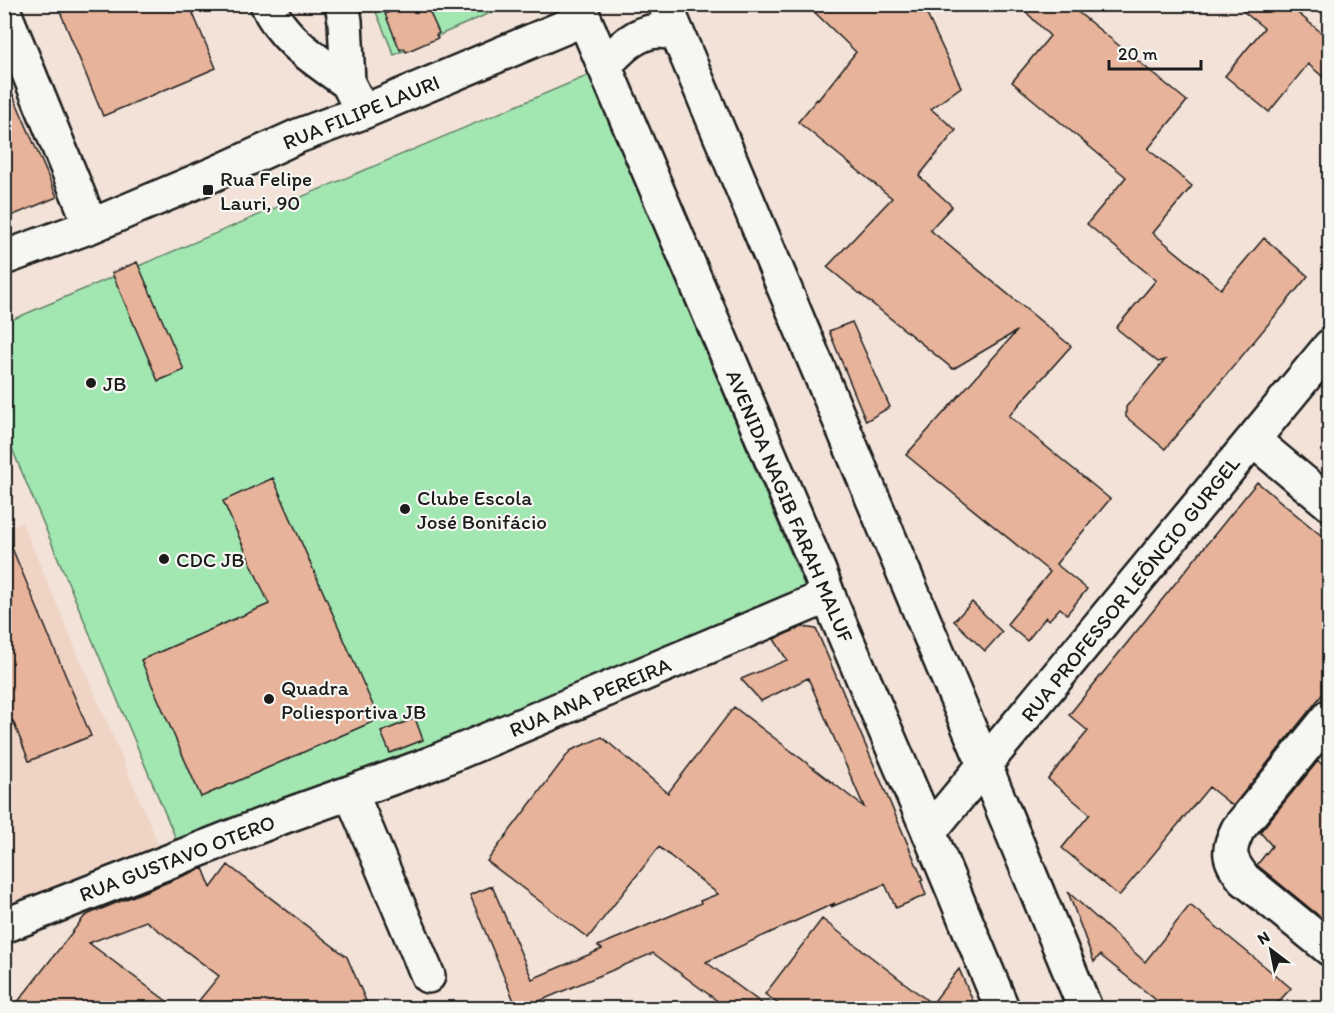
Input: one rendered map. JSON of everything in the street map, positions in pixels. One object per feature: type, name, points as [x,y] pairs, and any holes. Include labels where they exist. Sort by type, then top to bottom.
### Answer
[{"type":"street","points":[[267,4],[279,28],[348,83]]},
{"type":"street","points":[[342,4],[348,83],[363,112]]},
{"type":"street","name":"AVENIDA NAGIB FARAH MALUF","points":[[589,9],[604,66],[1002,1008]]},
{"type":"street","name":"RUA FILIPE LAURI","points":[[4,258],[91,226],[298,136],[363,112],[589,9]]},
{"type":"street","points":[[4,12],[91,226]]},
{"type":"street","points":[[604,66],[620,49],[636,37],[657,31],[671,19],[1085,1008]]},
{"type":"street","name":"RUA PROFESSOR LEÔNCIO GURGEL","points":[[929,832],[1329,346]]},
{"type":"street","points":[[1252,440],[1329,504]]},
{"type":"street","name":"RUA ANA PEREIRA","points":[[351,793],[430,764],[828,596]]},
{"type":"street","points":[[1329,716],[1238,829],[1231,845],[1230,856],[1233,865],[1244,879],[1329,950]]},
{"type":"street","points":[[351,793],[428,976]]},
{"type":"street","name":"RUA GUSTAVO OTERO","points":[[4,926],[285,816],[351,793]]},
{"type":"shaded area","points":[[22,522],[161,850],[5,908],[4,529]]},
{"type":"green space","points":[[373,5],[508,5],[394,55]]},
{"type":"green space","name":"Clube Escola José Bonifácio","points":[[589,75],[805,587],[181,851],[5,432],[4,323]]},
{"type":"building","points":[[57,4],[189,4],[216,68],[103,116]]},
{"type":"building","points":[[407,4],[426,4],[439,33],[436,35],[438,38],[406,52],[404,48],[400,50],[385,14]]},
{"type":"building","points":[[806,4],[922,4],[961,87],[931,109],[956,130],[919,176],[952,206],[930,230],[1071,346],[1009,416],[1110,499],[1056,564],[1087,589],[1067,614],[1060,608],[1049,620],[1046,617],[1027,641],[1007,624],[1050,572],[906,455],[1017,331],[953,369],[827,267],[892,198],[798,122],[856,52]]},
{"type":"building","points":[[1018,4],[1068,4],[1187,101],[1148,149],[1192,186],[1153,233],[1221,289],[1264,238],[1308,276],[1165,449],[1126,417],[1126,407],[1165,360],[1158,362],[1116,328],[1156,280],[1087,224],[1126,177],[1012,82],[1050,36]]},
{"type":"building","points":[[1234,4],[1287,4],[1329,39],[1329,82],[1308,64],[1269,112],[1225,76],[1264,28]]},
{"type":"building","points":[[4,74],[57,197],[4,219]]},
{"type":"building","points":[[137,262],[184,370],[158,381],[112,273]]},
{"type":"building","points":[[852,322],[890,407],[866,421],[829,331]]},
{"type":"building","name":"Quadra Poliesportiva JB","points":[[273,478],[379,719],[201,797],[141,660],[269,604],[223,501]]},
{"type":"building","points":[[1257,482],[1329,542],[1329,686],[1233,806],[1209,787],[1119,896],[1062,848],[1090,814],[1048,779],[1088,731],[1069,715]]},
{"type":"building","points":[[4,529],[91,736],[29,761],[13,721],[4,724]]},
{"type":"building","points":[[972,602],[1002,632],[985,651],[954,621]]},
{"type":"building","points":[[802,627],[816,629],[923,880],[921,881],[926,895],[896,908],[885,884],[831,907],[835,903],[706,962],[768,1008],[727,1008],[653,953],[523,1008],[517,1008],[470,895],[492,886],[532,979],[602,949],[598,946],[718,894],[659,847],[588,938],[487,861],[570,751],[602,737],[668,793],[734,707],[864,807],[808,678],[761,701],[741,679],[787,660],[774,639]]},
{"type":"building","points":[[415,718],[423,740],[390,753],[381,732]]},
{"type":"building","points":[[1318,761],[1329,770],[1329,924],[1257,865],[1272,846],[1260,832]]},
{"type":"building","points":[[228,865],[347,957],[369,1008],[193,1008],[219,976],[146,921],[89,943],[176,1008],[13,1008],[84,917],[203,868],[211,888]]},
{"type":"building","points":[[1068,892],[1145,962],[1190,905],[1291,988],[1273,1008],[1166,1008],[1100,955],[1094,962]]},
{"type":"building","points":[[822,919],[932,1004],[959,969],[976,1008],[784,1008],[765,994]]},
{"type":"place","name":"Rua Felipe Lauri, 90","points":[[208,190]]},
{"type":"place","name":"JB","points":[[91,383]]},
{"type":"place","name":"Clube Escola José Bonifácio","points":[[405,509]]},
{"type":"place","name":"CDC JB","points":[[164,559]]},
{"type":"place","name":"Quadra Poliesportiva JB","points":[[269,699]]}]
